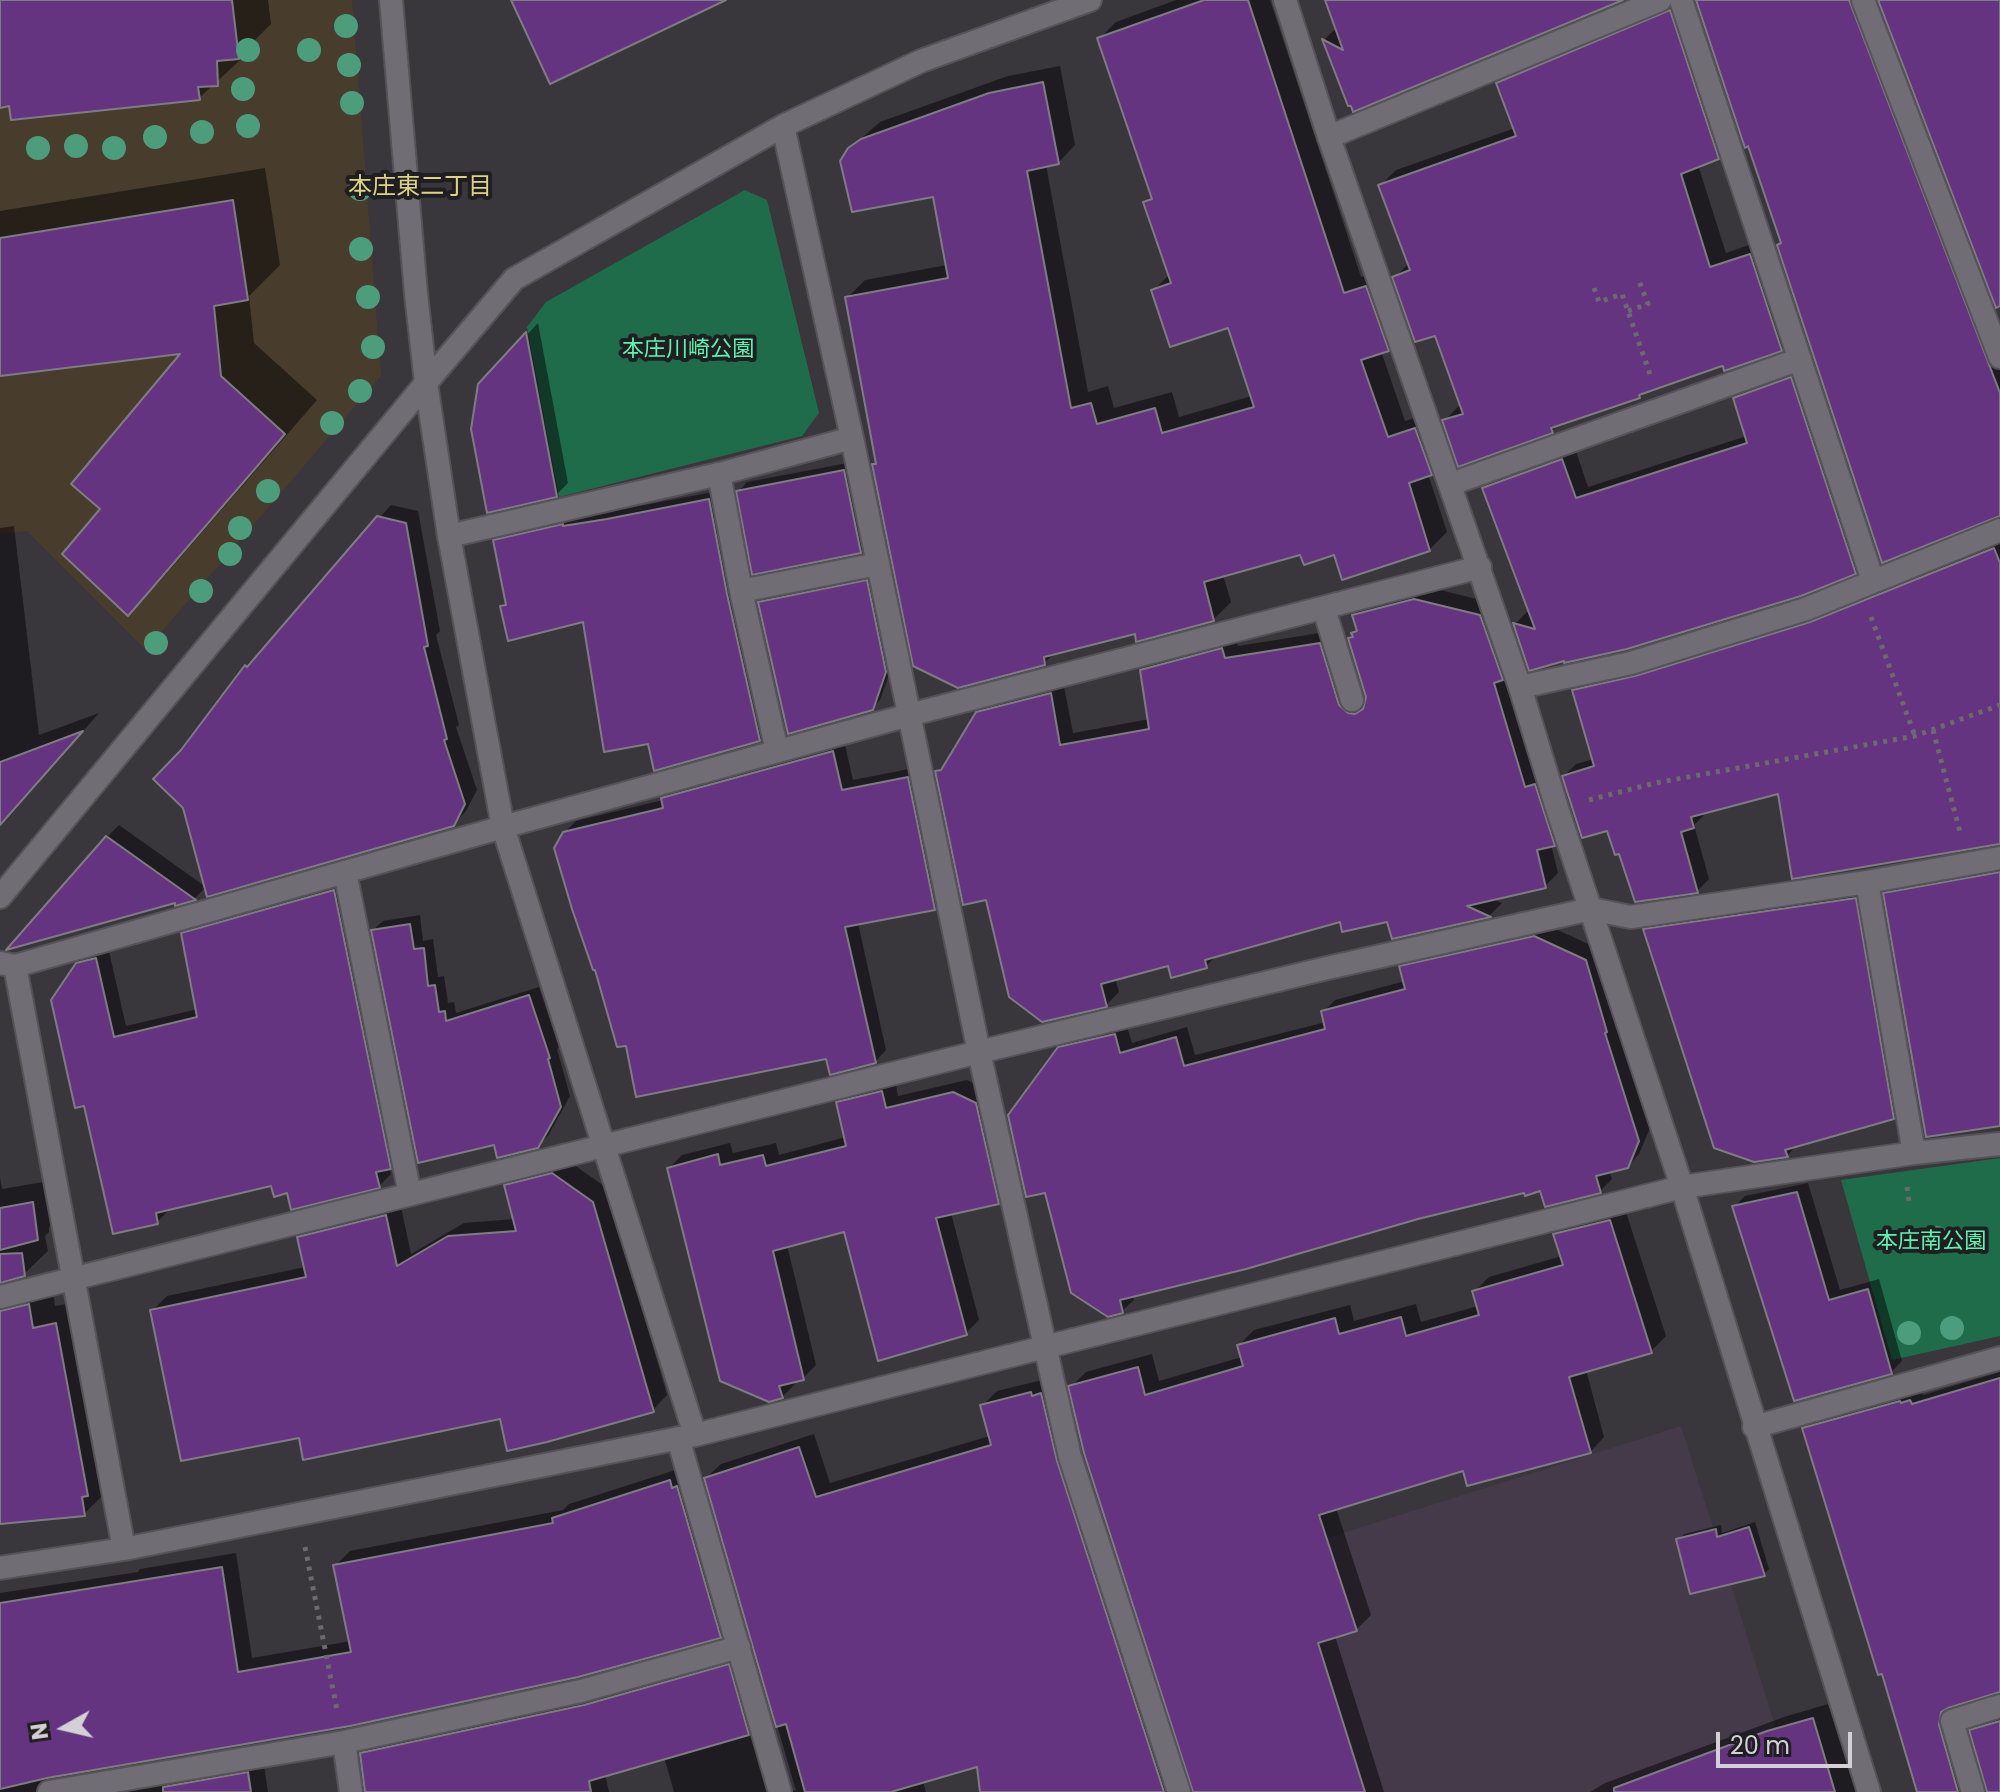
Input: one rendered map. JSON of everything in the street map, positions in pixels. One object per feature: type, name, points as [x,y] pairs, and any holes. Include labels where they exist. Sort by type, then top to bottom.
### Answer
[{"type":"street","points":[[391,0],[426,383],[449,536],[503,827],[605,1146],[780,1792]]},
{"type":"street","points":[[0,897],[514,279],[783,126],[921,61],[1090,0]]},
{"type":"street","points":[[1285,0],[1329,137],[1520,687],[1682,1187],[1869,1792]]},
{"type":"street","points":[[1329,137],[1660,0]]},
{"type":"street","points":[[1681,0],[1800,359],[1867,584]]},
{"type":"street","points":[[1863,0],[2000,357]]},
{"type":"street","points":[[783,126],[852,438],[979,1052],[1070,1457],[1179,1792]]},
{"type":"street","points":[[1451,484],[1800,359]]},
{"type":"street","points":[[449,536],[719,474],[852,438]]},
{"type":"street","points":[[719,474],[741,591],[777,751]]},
{"type":"street","points":[[1520,687],[1631,663],[1806,609],[2000,530]]},
{"type":"street","points":[[741,591],[878,564]]},
{"type":"street","points":[[124,1549],[7,965],[909,715],[1480,567]]},
{"type":"street","points":[[1324,609],[1352,700]]},
{"type":"street","points":[[0,1297],[979,1052],[1323,969],[1591,909],[1631,917],[1867,882],[2000,858]]},
{"type":"street","points":[[345,872],[410,1194]]},
{"type":"street","points":[[1867,882],[1914,1153]]},
{"type":"street","points":[[0,1568],[124,1549],[686,1436],[1682,1187],[1914,1153],[2000,1144]]},
{"type":"street","points":[[1754,1427],[2000,1358]]},
{"type":"street","points":[[49,1792],[344,1742],[581,1691],[739,1647]]},
{"type":"street","points":[[1973,1792],[1952,1721],[2000,1706]]},
{"type":"street","points":[[344,1742],[351,1792]]},
{"type":"path","points":[[1628,311],[1648,304],[1639,281]]},
{"type":"path","points":[[1594,288],[1599,302],[1622,294],[1662,408]]},
{"type":"path","points":[[1867,584],[1915,736]]},
{"type":"path","points":[[1557,808],[1655,783],[1915,736],[2000,705]]},
{"type":"path","points":[[1933,730],[1968,864]]},
{"type":"path","points":[[299,1514],[344,1742]]},
{"type":"shaded area","points":[[0,0],[352,0],[381,376],[146,650],[27,531],[0,534]]},
{"type":"shaded area","points":[[1681,1426],[1796,1792],[1200,1792],[1134,1599]]},
{"type":"green space","name":"本庄川崎公園","points":[[745,190],[767,200],[819,413],[802,436],[559,497],[527,327],[546,302]]},
{"type":"green space","name":"本庄南公園","points":[[2000,1158],[2000,1336],[1892,1360],[1841,1180]]},
{"type":"building","points":[[0,0],[232,0],[239,59],[217,61],[218,86],[198,87],[200,100],[11,120],[9,106],[0,108]]},
{"type":"building","points":[[511,0],[726,0],[550,84]]},
{"type":"building","points":[[1204,0],[1248,0],[1344,293],[1366,286],[1389,351],[1361,360],[1388,437],[1415,428],[1432,475],[1409,483],[1430,551],[1342,580],[1334,555],[1304,565],[1300,555],[1204,582],[1214,621],[1136,642],[1135,634],[1044,657],[1045,665],[958,688],[913,666],[872,464],[876,464],[845,297],[948,278],[933,197],[852,212],[840,161],[848,148],[861,139],[989,93],[1043,82],[1059,164],[1027,171],[1071,408],[1091,403],[1097,424],[1155,408],[1162,433],[1254,407],[1228,328],[1170,347],[1151,290],[1171,283],[1143,202],[1152,199],[1097,38]]},
{"type":"building","points":[[1325,0],[1623,0],[1353,112],[1322,39],[1343,50]]},
{"type":"building","points":[[1696,0],[1849,0],[2000,393],[2000,516],[1882,563],[1777,245],[1781,243],[1748,146],[1745,148]]},
{"type":"building","points":[[1878,0],[2000,0],[2000,306],[1996,308]]},
{"type":"building","points":[[1670,10],[1719,159],[1681,174],[1710,267],[1750,254],[1782,351],[1724,371],[1723,366],[1719,367],[1639,395],[1640,398],[1551,428],[1553,433],[1458,467],[1442,420],[1463,414],[1435,336],[1415,342],[1392,277],[1410,270],[1378,185],[1516,136],[1496,83]]},
{"type":"building","points":[[233,200],[248,300],[214,306],[221,376],[285,434],[128,616],[62,554],[100,509],[71,484],[180,354],[0,376],[0,238]]},
{"type":"building","points":[[526,332],[557,497],[487,513],[471,429],[478,384]]},
{"type":"building","points":[[1791,377],[1856,574],[1801,596],[1627,649],[1529,671],[1513,623],[1535,629],[1482,488],[1562,459],[1576,498],[1747,443],[1733,398]]},
{"type":"building","points":[[844,470],[861,553],[752,575],[736,491]]},
{"type":"building","points":[[709,499],[760,741],[654,771],[648,744],[604,752],[583,622],[508,641],[500,606],[506,605],[493,540],[563,524],[607,519]]},
{"type":"building","points":[[377,516],[406,523],[428,646],[424,647],[447,739],[444,740],[465,804],[454,826],[207,897],[183,808],[153,779],[181,750],[245,665],[247,667]]},
{"type":"building","points":[[1994,548],[2000,563],[2000,844],[1792,879],[1778,794],[1691,817],[1694,828],[1681,832],[1698,893],[1635,902],[1619,854],[1615,855],[1607,831],[1582,838],[1562,776],[1594,766],[1572,690],[1635,676],[1810,622]]},
{"type":"building","points":[[867,580],[886,672],[873,710],[788,734],[758,602]]},
{"type":"building","points":[[1414,599],[1480,615],[1503,680],[1494,683],[1525,787],[1535,784],[1555,846],[1537,850],[1546,888],[1467,906],[1491,917],[1392,939],[1387,922],[1342,932],[1340,922],[1205,960],[1207,968],[1171,978],[1168,966],[1101,984],[1107,1007],[1042,1022],[1009,997],[986,900],[963,905],[935,771],[941,770],[976,712],[1051,693],[1060,745],[1149,729],[1140,670],[1222,648],[1225,658],[1320,643],[1339,705],[1348,713],[1355,714],[1363,709],[1366,697],[1348,638],[1357,631],[1352,615]]},
{"type":"building","points":[[83,731],[0,825],[0,762]]},
{"type":"building","points":[[833,751],[842,790],[908,777],[935,910],[845,927],[876,1063],[830,1075],[826,1059],[636,1097],[626,1046],[617,1047],[554,848],[563,832],[663,808],[661,798]]},
{"type":"building","points":[[106,836],[196,900],[175,906],[175,903],[6,950]]},
{"type":"building","points":[[2000,872],[2000,1126],[1926,1137],[1883,893]]},
{"type":"building","points":[[334,890],[391,1169],[376,1172],[380,1188],[291,1210],[287,1193],[274,1197],[271,1186],[156,1213],[158,1224],[113,1234],[84,1106],[75,1108],[51,1000],[76,963],[96,958],[114,1037],[197,1017],[181,933]]},
{"type":"building","points":[[1856,898],[1894,1119],[1785,1150],[1788,1157],[1754,1162],[1714,1148],[1643,929]]},
{"type":"building","points":[[410,924],[414,949],[424,948],[428,986],[435,985],[439,1012],[445,1011],[446,1021],[529,995],[550,1058],[561,1107],[538,1148],[497,1158],[494,1145],[418,1163],[371,930]]},
{"type":"building","points":[[1534,936],[1586,960],[1639,1141],[1628,1168],[1596,1176],[1601,1193],[1545,1207],[1540,1191],[1525,1196],[1524,1193],[1418,1219],[1246,1269],[1120,1300],[1123,1313],[1108,1317],[1071,1293],[1045,1193],[1026,1197],[1008,1115],[1058,1047],[1115,1034],[1120,1053],[1176,1037],[1184,1066],[1325,1029],[1321,1011],[1405,989],[1399,966]]},
{"type":"building","points":[[882,1091],[886,1108],[953,1092],[976,1103],[999,1204],[936,1218],[967,1335],[878,1361],[844,1232],[773,1251],[804,1380],[779,1386],[783,1398],[769,1402],[720,1381],[667,1168],[718,1154],[720,1165],[763,1155],[766,1166],[846,1146],[836,1102]]},
{"type":"building","points":[[552,1173],[593,1202],[654,1412],[507,1451],[500,1419],[303,1460],[299,1438],[181,1461],[150,1310],[306,1277],[297,1237],[386,1215],[397,1266],[448,1236],[516,1231],[504,1185]]},
{"type":"building","points":[[1797,1192],[1829,1300],[1868,1289],[1892,1374],[1794,1401],[1732,1206]]},
{"type":"building","points":[[33,1202],[38,1240],[0,1250],[0,1208]]},
{"type":"building","points":[[1610,1220],[1652,1353],[1569,1377],[1591,1453],[1467,1486],[1463,1471],[1319,1515],[1357,1631],[1318,1643],[1365,1792],[1193,1792],[1084,1453],[1068,1386],[1138,1367],[1145,1395],[1243,1366],[1237,1345],[1335,1318],[1339,1334],[1401,1317],[1406,1336],[1479,1315],[1472,1291],[1563,1265],[1553,1234]]},
{"type":"building","points":[[22,1253],[25,1276],[0,1283],[0,1254]]},
{"type":"building","points":[[29,1304],[33,1328],[56,1323],[88,1496],[82,1497],[85,1516],[0,1524],[0,1311]]},
{"type":"building","points":[[2000,1378],[2000,1692],[1941,1712],[1939,1725],[1958,1792],[1917,1792],[1802,1428],[1900,1401],[1910,1400],[1912,1404]]},
{"type":"building","points":[[1031,1392],[1032,1396],[1041,1393],[1057,1461],[1164,1792],[980,1792],[977,1767],[891,1792],[805,1792],[786,1724],[776,1727],[704,1478],[799,1447],[816,1497],[991,1445],[980,1405]]},
{"type":"building","points":[[670,1480],[672,1488],[677,1486],[721,1638],[578,1677],[350,1726],[47,1778],[0,1789],[0,1603],[222,1567],[238,1672],[351,1652],[333,1565],[553,1523],[552,1518]]},
{"type":"building","points":[[1749,1527],[1765,1576],[1690,1594],[1676,1539],[1716,1529],[1717,1537]]},
{"type":"building","points":[[729,1664],[749,1735],[589,1781],[591,1792],[365,1792],[360,1753],[584,1705]]},
{"type":"building","points":[[1813,1718],[1835,1792],[1614,1792],[1614,1788],[1767,1731]]},
{"type":"building","points":[[2000,1721],[2000,1792],[1987,1792],[1969,1730]]},
{"type":"building","points":[[248,1772],[251,1792],[163,1792],[163,1787]]},
{"type":"district","name":"本庄東二丁目","points":[[420,188]]}]
